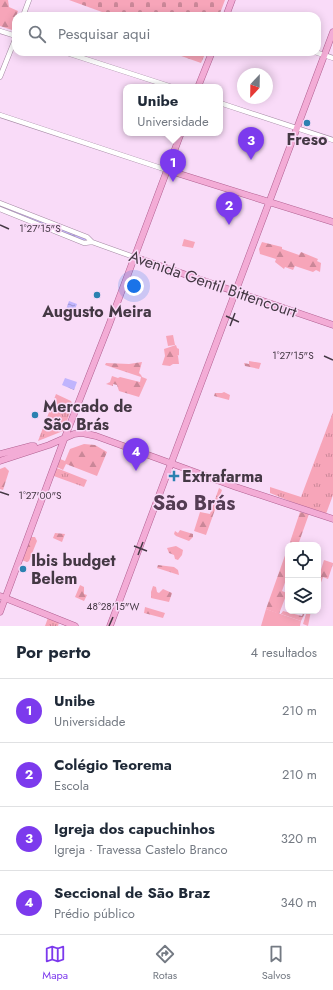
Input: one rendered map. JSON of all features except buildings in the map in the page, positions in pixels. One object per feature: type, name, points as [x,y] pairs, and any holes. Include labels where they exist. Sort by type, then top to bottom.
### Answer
[{"type":"main road","points":[[228,12],[232,0]]},
{"type":"main road","points":[[110,626],[235,291],[298,129],[333,32]]},
{"type":"main road","points":[[199,84],[210,56]]},
{"type":"main road","points":[[0,612],[3,597],[180,136]]},
{"type":"main road","points":[[167,170],[333,222]]},
{"type":"main road","name":"Avenida Gentil Bittencourt","points":[[134,257],[333,325]]},
{"type":"main road","points":[[0,461],[78,433],[96,436],[264,497],[333,519]]},
{"type":"main road","points":[[0,454],[31,446],[38,447]]},
{"type":"main road","points":[[3,597],[75,626]]},
{"type":"street","points":[[25,12],[29,0]]},
{"type":"street","points":[[0,31],[12,36]]},
{"type":"street","points":[[0,77],[12,47]]},
{"type":"street","points":[[321,54],[333,58]]},
{"type":"street","points":[[76,56],[163,84]]},
{"type":"street","points":[[223,104],[333,140]]},
{"type":"street","points":[[0,115],[167,170]]},
{"type":"street","name":"Avenida Gentil Bittencourt","points":[[0,203],[87,237],[92,242],[134,257]]},
{"type":"street","name":"Avenida Gentil Bittencourt","points":[[0,209],[84,243],[92,242]]},
{"type":"green space","points":[[0,0],[8,0],[9,7],[18,11],[12,12],[12,30],[0,26]]},
{"type":"green space","points":[[69,0],[225,0],[220,12],[102,12]]},
{"type":"green space","points":[[181,56],[204,56],[201,63]]},
{"type":"green space","points":[[184,239],[195,242],[193,248],[182,246]]},
{"type":"green space","points":[[262,242],[282,247],[282,249],[299,255],[301,252],[318,259],[317,261],[321,263],[320,272],[316,270],[313,272],[295,266],[293,270],[285,267],[284,269],[275,262],[276,259],[260,254],[259,249]]},
{"type":"green space","points":[[173,335],[175,345],[168,346],[166,336]]},
{"type":"green space","points":[[176,345],[179,349],[179,355],[177,356],[179,364],[173,364],[170,366],[162,365],[165,356],[164,349]]},
{"type":"green space","points":[[249,361],[261,363],[259,369],[245,366],[244,363],[249,364]]},
{"type":"green space","points":[[142,362],[139,373],[142,377],[147,379],[139,397],[119,391],[117,385],[113,384],[113,386],[106,384],[110,382],[112,376],[140,382],[141,377],[105,365],[106,363],[129,364]]},
{"type":"green space","points":[[224,392],[230,395],[229,400],[214,396],[215,393]]},
{"type":"green space","points":[[56,394],[71,401],[73,405],[63,431],[38,441]]},
{"type":"green space","points":[[333,412],[333,495],[326,514],[270,493],[270,487],[301,497]]},
{"type":"green space","points":[[84,444],[95,445],[107,452],[97,476],[66,464],[63,470],[57,467],[60,459],[65,461],[70,449]]},
{"type":"green space","points":[[5,467],[9,471],[3,490],[0,489],[0,469]]},
{"type":"green space","points":[[54,467],[87,480],[84,487],[51,475]]},
{"type":"green space","points":[[219,488],[222,490],[206,535],[194,531],[200,512],[210,514]]},
{"type":"green space","points":[[300,512],[309,514],[299,542],[290,542]]},
{"type":"green space","points":[[180,530],[193,534],[193,537],[189,541],[174,534],[175,531],[178,533]]},
{"type":"green space","points":[[55,533],[65,534],[62,542],[53,538]]},
{"type":"green space","points":[[30,537],[35,537],[37,541],[29,561],[27,562],[21,560]]},
{"type":"green space","points":[[176,546],[183,550],[182,555],[178,560],[175,559],[174,555],[169,553],[167,548]]},
{"type":"green space","points":[[285,555],[285,582],[282,591],[285,592],[285,598],[279,614],[266,609]]},
{"type":"green space","points":[[324,560],[333,563],[328,579],[323,577],[321,583],[321,570]]},
{"type":"green space","points":[[158,565],[174,567],[178,570],[179,575],[157,568]]},
{"type":"green space","points":[[80,585],[84,587],[84,594],[87,595],[84,601],[75,597]]},
{"type":"green space","points":[[153,586],[156,587],[157,592],[159,593],[163,589],[172,593],[169,602],[151,598]]},
{"type":"green space","points":[[145,607],[165,613],[163,618],[144,613]]},
{"type":"green space","points":[[266,609],[301,621],[300,626],[261,626]]},
{"type":"green space","points":[[283,611],[285,612],[285,614],[302,616],[304,614],[301,621],[281,614]]},
{"type":"green space","points":[[306,614],[310,614],[308,626],[303,624]]},
{"type":"green space","points":[[49,615],[60,620],[58,626],[45,626]]},
{"type":"water","points":[[0,205],[88,239],[87,242],[0,207]]},
{"type":"water","points":[[69,301],[77,304],[72,318],[64,315]]},
{"type":"water","points":[[65,378],[77,382],[74,390],[62,385]]},
{"type":"place","name":"Freso","points":[[307,123]]},
{"type":"place","name":"Igreja dos capuchinhos","points":[[251,160]]},
{"type":"place","name":"Unibe","points":[[173,182]]},
{"type":"place","name":"Colégio Teorema","points":[[229,225]]},
{"type":"place","name":"Augusto Meira","points":[[97,295]]},
{"type":"place","name":"Mercado de São Brás","points":[[35,415]]},
{"type":"place","name":"Seccional de São Braz","points":[[136,471]]},
{"type":"place","name":"Extrafarma","points":[[174,476]]},
{"type":"place","name":"Ibis budget Belem","points":[[23,569]]},
{"type":"district","name":"São Brás","points":[[194,503]]}]
